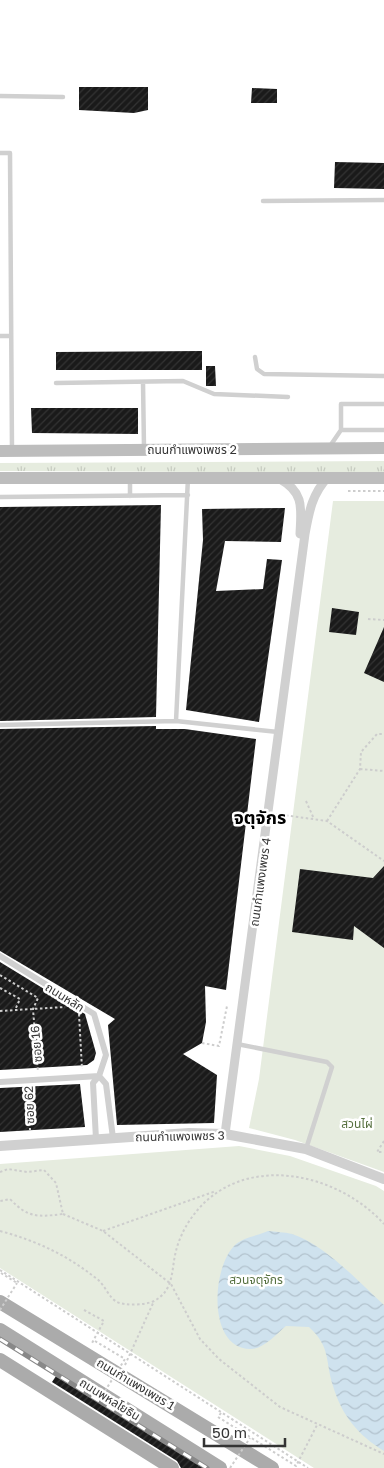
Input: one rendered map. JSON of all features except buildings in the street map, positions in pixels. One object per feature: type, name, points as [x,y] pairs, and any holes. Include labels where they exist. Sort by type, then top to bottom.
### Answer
[{"type":"main road","name":"ถนนกำแพงเพชร 2","points":[[6,451],[384,448]]},
{"type":"main road","points":[[0,478],[384,478]]},
{"type":"main road","name":"ถนนกำแพงเพชร 1","points":[[0,1302],[120,1373],[272,1468]]},
{"type":"main road","name":"ถนนพหลโยธิน","points":[[0,1330],[220,1468]]},
{"type":"main road","name":"ถนนพหลโยธิน","points":[[0,1360],[172,1468]]},
{"type":"street","name":"ถนนกำแพงเพชร 4","points":[[276,477],[295,489],[299,496],[300,570]]},
{"type":"street","name":"ถนนกำแพงเพชร 4","points":[[225,1134],[310,504],[319,487],[328,478]]},
{"type":"street","name":"ถนนหลัก","points":[[0,956],[94,1014],[106,1055],[99,1076],[93,1083],[96,1139]]},
{"type":"street","points":[[0,1082],[99,1076],[106,1084],[113,1138]]},
{"type":"street","name":"ถนนกำแพงเพชร 3","points":[[0,1146],[189,1133],[225,1134],[306,1149],[384,1179]]},
{"type":"lane","points":[[0,96],[63,97]]},
{"type":"lane","points":[[0,153],[10,153],[11,336],[6,451]]},
{"type":"lane","points":[[263,201],[384,200]]},
{"type":"lane","points":[[0,336],[11,336]]},
{"type":"lane","points":[[255,357],[257,369],[264,374],[384,376]]},
{"type":"lane","points":[[56,383],[183,381],[214,394],[288,397]]},
{"type":"lane","points":[[143,382],[144,449]]},
{"type":"lane","points":[[328,449],[341,430],[341,404],[384,404]]},
{"type":"lane","points":[[341,430],[384,430]]},
{"type":"lane","points":[[130,477],[130,496]]},
{"type":"lane","points":[[176,721],[188,477]]},
{"type":"lane","points":[[0,498],[188,495]]},
{"type":"lane","points":[[0,725],[176,721],[279,732]]},
{"type":"lane","points":[[237,1044],[327,1062],[332,1067],[306,1149]]},
{"type":"path","points":[[340,491],[384,491]]},
{"type":"path","points":[[368,619],[384,620]]},
{"type":"path","points":[[327,822],[360,769],[361,752],[377,734],[384,734]]},
{"type":"path","points":[[360,769],[384,771]]},
{"type":"path","points":[[306,802],[314,819]]},
{"type":"path","points":[[269,813],[327,822],[384,861]]},
{"type":"path","name":"ซอย 16","points":[[0,975],[38,998],[33,1009],[39,1080]]},
{"type":"path","points":[[0,988],[20,999],[15,1010]]},
{"type":"path","points":[[0,1011],[68,1007],[71,1001]]},
{"type":"path","points":[[202,1043],[219,1046],[227,1006]]},
{"type":"path","points":[[82,1077],[79,1014],[83,1008]]},
{"type":"path","name":"ซอย 62","points":[[28,1080],[30,1130]]},
{"type":"path","points":[[384,1141],[377,1152],[384,1152]]},
{"type":"path","points":[[0,1172],[8,1169],[27,1172],[44,1170],[56,1183],[63,1214]]},
{"type":"path","points":[[103,1232],[245,1179],[265,1175],[295,1176],[326,1185],[359,1202],[384,1224]]},
{"type":"path","points":[[120,1373],[130,1356],[154,1301],[171,1284],[176,1252],[187,1225],[199,1208],[219,1190]]},
{"type":"path","points":[[0,1201],[10,1199],[22,1212],[42,1216],[63,1214],[103,1232],[171,1284],[200,1339],[219,1359],[280,1407],[384,1454]]},
{"type":"path","points":[[0,1231],[30,1239],[55,1250],[101,1282],[116,1301],[128,1305],[154,1301]]},
{"type":"path","points":[[0,1310],[16,1283],[1,1273]]},
{"type":"path","points":[[1,1273],[308,1468]]},
{"type":"path","points":[[84,1310],[104,1322],[86,1353]]},
{"type":"path","points":[[94,1340],[125,1359],[105,1391]]},
{"type":"path","points":[[221,1413],[218,1417],[296,1466],[317,1425]]},
{"type":"path","points":[[230,1468],[250,1438]]},
{"type":"green space","points":[[384,461],[384,473],[0,471],[0,463]]},
{"type":"green space","name":"สวนไผ่","points":[[333,501],[384,501],[384,1172],[295,1140],[249,1128],[259,1079]]},
{"type":"green space","name":"สวนจตุจักร","points":[[239,1146],[290,1156],[376,1186],[384,1191],[384,1468],[314,1468],[0,1268],[0,1164]]},
{"type":"water","points":[[268,1231],[292,1234],[317,1246],[341,1265],[384,1305],[384,1451],[366,1438],[346,1416],[333,1386],[324,1348],[316,1334],[309,1327],[286,1326],[261,1347],[251,1349],[237,1346],[227,1336],[220,1322],[218,1305],[218,1287],[222,1270],[228,1255],[236,1244]]},
{"type":"railway","points":[[0,1339],[207,1468]]},
{"type":"district","name":"จตุจักร","points":[[260,817]]}]
